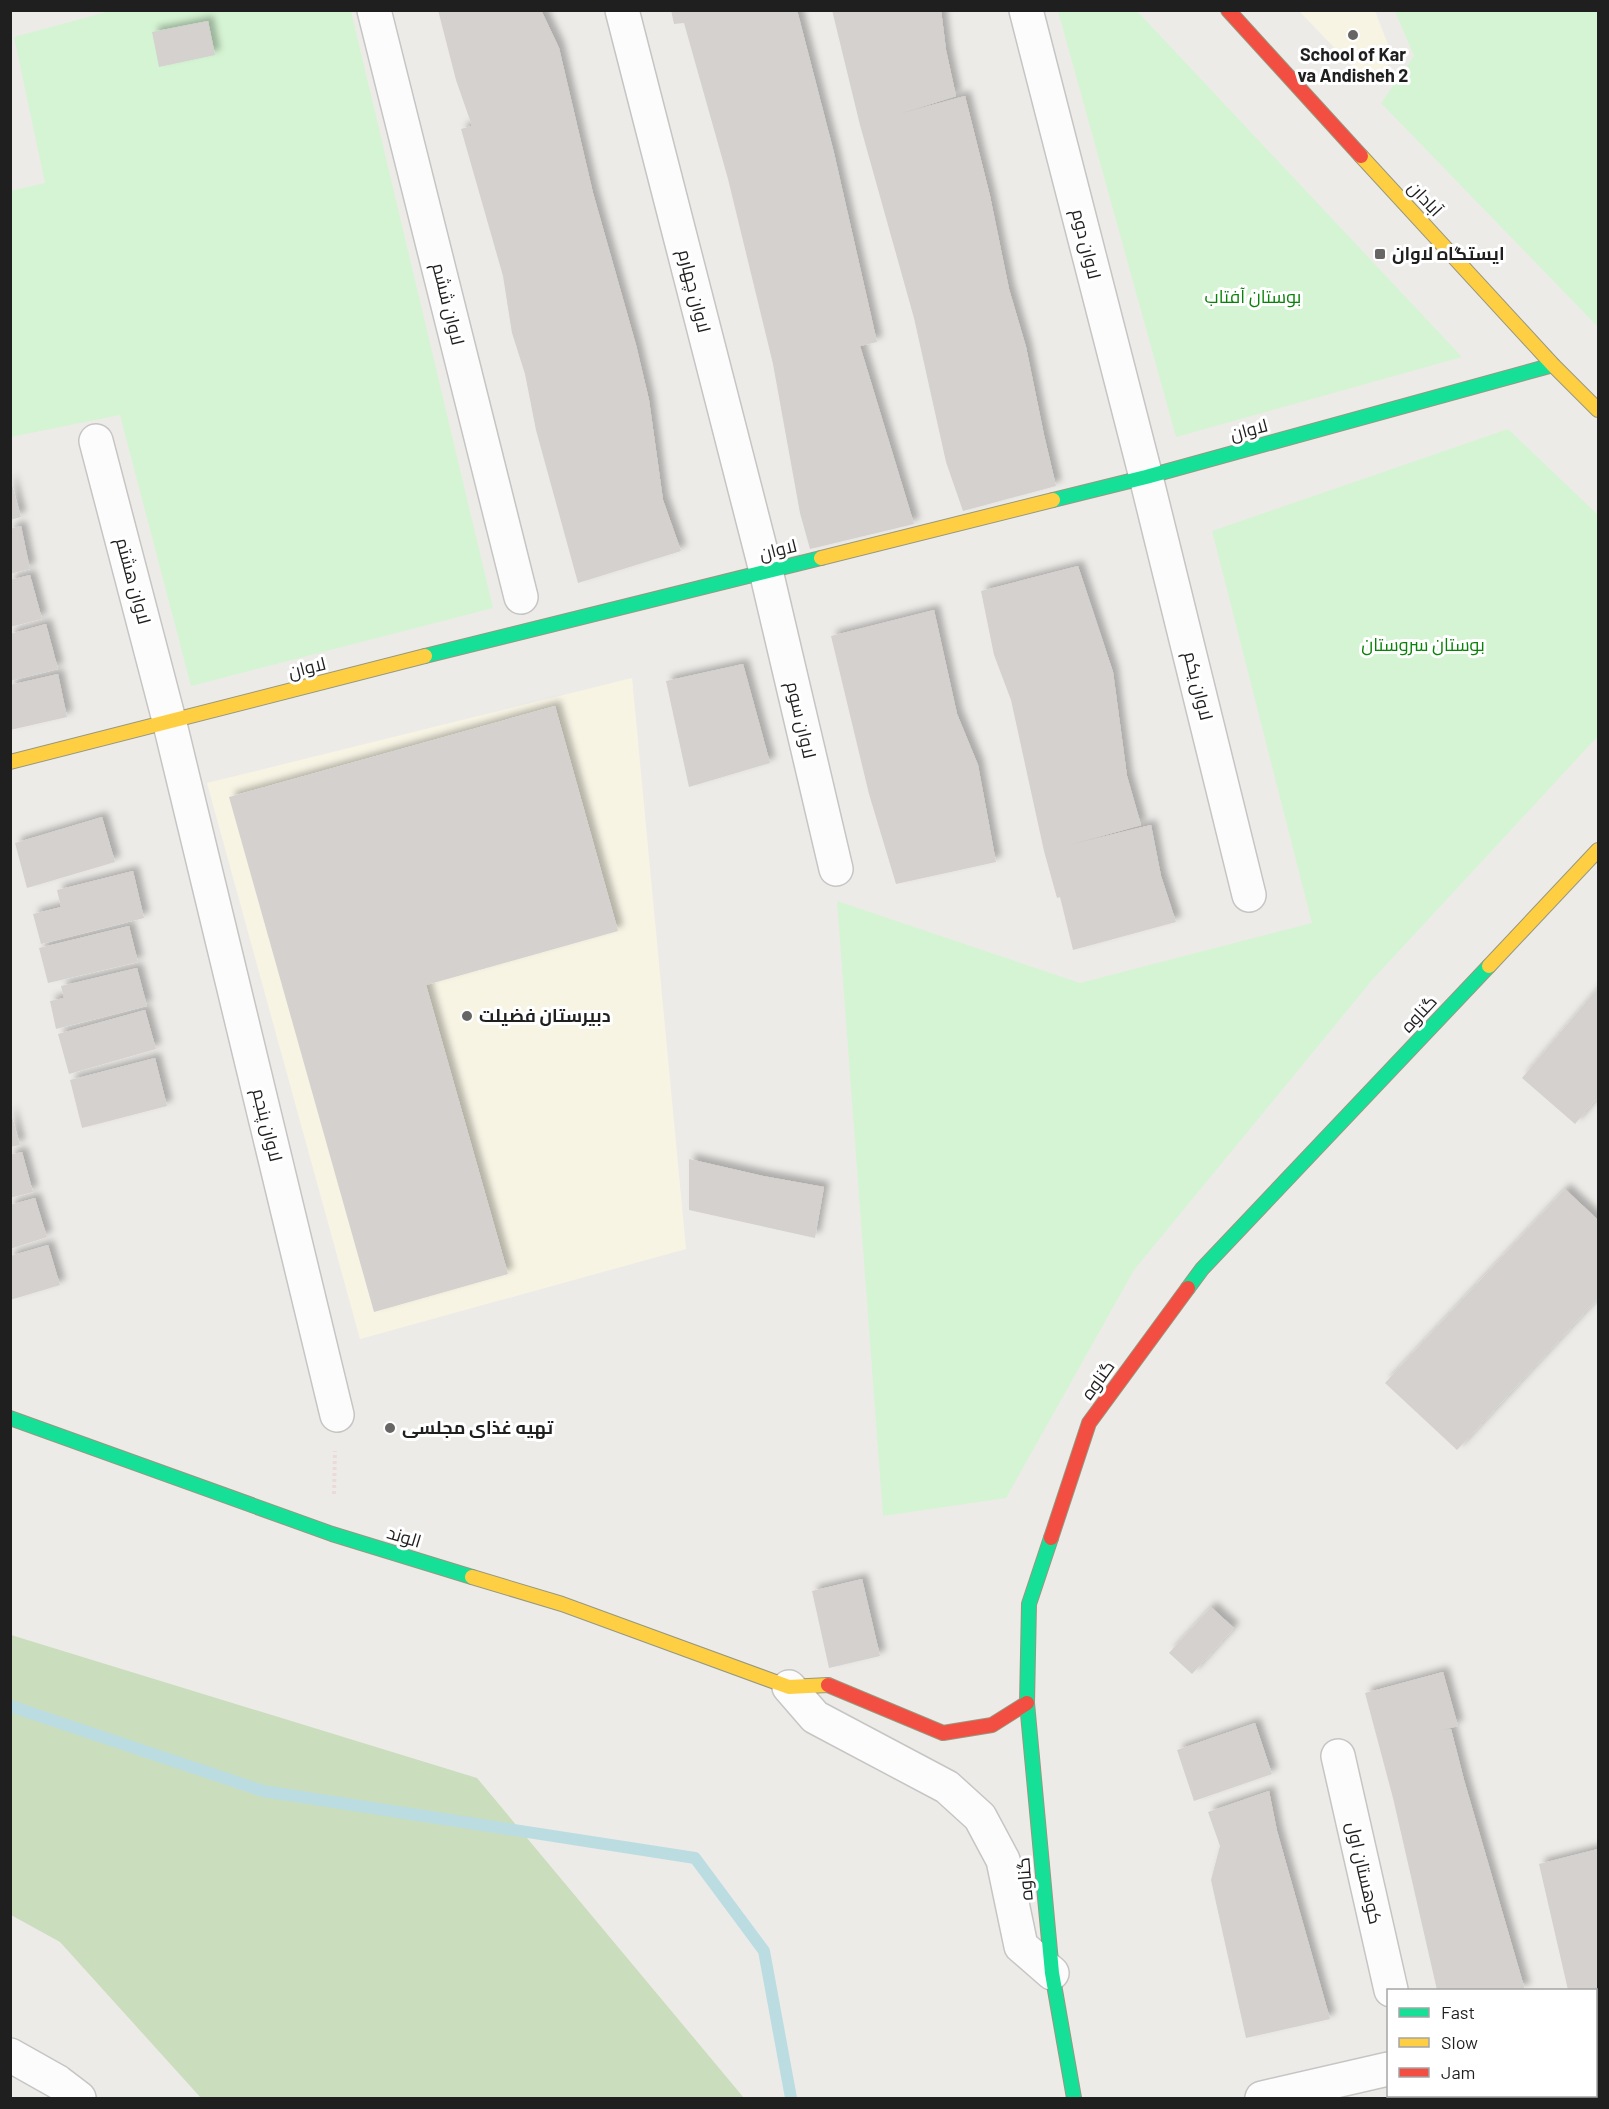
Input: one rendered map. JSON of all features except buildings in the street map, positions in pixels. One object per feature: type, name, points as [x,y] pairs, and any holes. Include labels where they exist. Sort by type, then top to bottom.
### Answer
[{"type":"street","name":"لاوان ششم","points":[[374,10],[521,597]]},
{"type":"street","name":"لاوان چهارم","points":[[622,10],[766,571]]},
{"type":"street","name":"لاوان دوم","points":[[1026,10],[1146,477]]},
{"type":"street","name":"آبادان","points":[[1228,10],[1553,365],[1599,410]]},
{"type":"street","name":"لاوان","points":[[10,762],[169,720],[1146,477],[1553,365]]},
{"type":"street","name":"لاوان هشتم","points":[[96,441],[169,720]]},
{"type":"street","name":"لاوان یکم","points":[[1146,477],[1249,895]]},
{"type":"street","name":"لاوان سوم","points":[[766,571],[836,869]]},
{"type":"street","name":"لاوان پنجم","points":[[169,720],[337,1415]]},
{"type":"street","name":"گناوه","points":[[1074,2098],[1052,1973],[1028,1703],[1029,1604],[1089,1423],[1203,1269],[1599,850]]},
{"type":"street","name":"الوند","points":[[10,1418],[332,1534],[562,1604],[789,1687]]},
{"type":"street","points":[[789,1687],[828,1685],[943,1733],[992,1725],[1028,1703]]},
{"type":"street","points":[[789,1687],[815,1717],[947,1787],[980,1817],[1003,1860],[1021,1946],[1052,1973]]},
{"type":"street","name":"کوهستان اول","points":[[1338,1756],[1391,1989]]},
{"type":"street","points":[[10,2055],[58,2082],[79,2098]]},
{"type":"street","points":[[1262,2098],[1387,2069]]},
{"type":"path","points":[[332,1534],[337,1415]]},
{"type":"shaded area","name":"School of Kar va Andisheh 2","points":[[1299,11],[1375,11],[1394,60],[1368,83]]},
{"type":"shaded area","name":"دبیرستان فضیلت","points":[[632,678],[686,1249],[360,1339],[207,783]]},
{"type":"green space","points":[[110,11],[351,11],[493,608],[191,686],[120,415],[11,437],[10,191],[45,183],[14,37]]},
{"type":"green space","name":"بوستان آفتاب","points":[[1058,11],[1137,11],[1462,357],[1176,437]]},
{"type":"green space","points":[[1395,11],[1598,11],[1598,327],[1381,103],[1414,56]]},
{"type":"green space","name":"بوستان سروستان","points":[[1508,429],[1598,515],[1598,736],[1373,979],[1134,1270],[1006,1498],[883,1516],[837,901],[1080,983],[1312,923],[1212,531]]},
{"type":"green space","points":[[11,1635],[477,1778],[744,2098],[201,2098],[60,1942],[11,1915]]},
{"type":"waterway","points":[[10,1706],[263,1791],[695,1858],[764,1951],[791,2098]]},
{"type":"traffic: fast","points":[[1053,500],[1146,477],[1553,365]]},
{"type":"traffic: fast","points":[[425,656],[821,558]]},
{"type":"traffic: fast","points":[[1188,1288],[1202,1269],[1489,966]]},
{"type":"traffic: fast","points":[[10,1418],[332,1534],[472,1577]]},
{"type":"traffic: fast","points":[[1051,1538],[1029,1604],[1027,1703],[1052,1973],[1074,2098]]},
{"type":"traffic: slow","points":[[1361,156],[1553,365],[1598,410]]},
{"type":"traffic: slow","points":[[821,558],[1053,500]]},
{"type":"traffic: slow","points":[[10,762],[425,656]]},
{"type":"traffic: slow","points":[[1489,966],[1598,850]]},
{"type":"traffic: slow","points":[[472,1577],[562,1604],[789,1687],[828,1685]]},
{"type":"traffic: jam","points":[[1228,10],[1361,156]]},
{"type":"traffic: jam","points":[[1051,1538],[1089,1423],[1188,1288]]},
{"type":"traffic: jam","points":[[828,1685],[943,1733],[992,1725],[1027,1703]]},
{"type":"place","name":"School of Kar va Andisheh 2","points":[[1353,35]]},
{"type":"place","name":"ایستگاه لاوان","points":[[1380,254]]},
{"type":"place","name":"دبیرستان فضیلت","points":[[467,1016]]},
{"type":"place","name":"تهیه غذای مجلسی","points":[[390,1428]]}]
